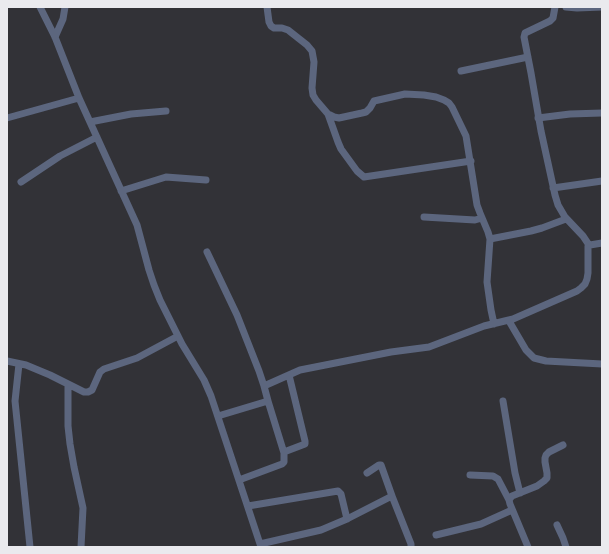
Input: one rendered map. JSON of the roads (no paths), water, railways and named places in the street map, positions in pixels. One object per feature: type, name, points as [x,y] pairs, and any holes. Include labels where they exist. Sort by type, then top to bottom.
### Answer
[{"type":"street","points":[[40,7],[55,37],[79,98],[136,225],[154,285],[178,336],[204,380],[211,396],[261,546],[321,530],[347,519],[392,496]]},
{"type":"street","points":[[55,37],[63,19],[65,7]]},
{"type":"street","points":[[267,7],[271,26],[274,28],[288,30],[307,45],[312,51],[314,62],[312,88],[313,95],[328,114],[341,150],[357,171],[364,177],[470,161]]},
{"type":"street","points":[[264,386],[300,370],[312,367],[391,352],[430,347],[474,330],[522,316],[582,288],[585,284],[588,273],[589,245],[583,236],[566,219],[558,205],[538,118],[524,37],[525,33],[550,21],[553,18],[555,7]]},
{"type":"street","points":[[566,7],[602,8]]},
{"type":"street","points":[[461,72],[528,58]]},
{"type":"street","points":[[328,114],[339,118],[366,112],[374,101],[405,94],[436,97],[449,103],[466,136],[477,205],[490,239],[487,282],[494,324]]},
{"type":"street","points":[[7,118],[79,98]]},
{"type":"street","points":[[90,122],[131,114],[166,112]]},
{"type":"street","points":[[538,118],[570,114],[602,113]]},
{"type":"street","points":[[21,182],[60,156],[97,137]]},
{"type":"street","points":[[121,191],[166,177],[206,180]]},
{"type":"street","points":[[553,188],[602,181]]},
{"type":"street","points":[[424,217],[475,220],[482,218]]},
{"type":"street","points":[[490,239],[531,231],[566,219]]},
{"type":"street","points":[[589,245],[602,243]]},
{"type":"street","points":[[207,252],[237,315],[264,386],[284,453],[284,462],[282,464],[239,480]]},
{"type":"street","points":[[509,321],[526,350],[534,358],[546,361],[602,364]]},
{"type":"street","points":[[7,361],[26,365],[84,392],[88,392],[92,390],[100,372],[104,369],[137,358],[178,336]]},
{"type":"street","points":[[19,364],[15,401],[30,547]]},
{"type":"street","points":[[284,453],[305,443],[288,375]]},
{"type":"street","points":[[68,384],[68,426],[70,444],[83,508],[81,547]]},
{"type":"street","points":[[218,416],[268,401]]},
{"type":"street","points":[[503,401],[515,473],[520,493]]},
{"type":"street","points":[[509,500],[512,496],[544,482],[547,478],[545,462],[546,455],[563,445]]},
{"type":"street","points":[[367,473],[381,465],[411,547]]},
{"type":"street","points":[[470,475],[493,476],[498,479],[509,500],[528,547]]},
{"type":"street","points":[[248,506],[338,491],[347,519]]},
{"type":"street","points":[[436,535],[481,524],[512,510]]},
{"type":"street","points":[[557,525],[566,547]]}]
